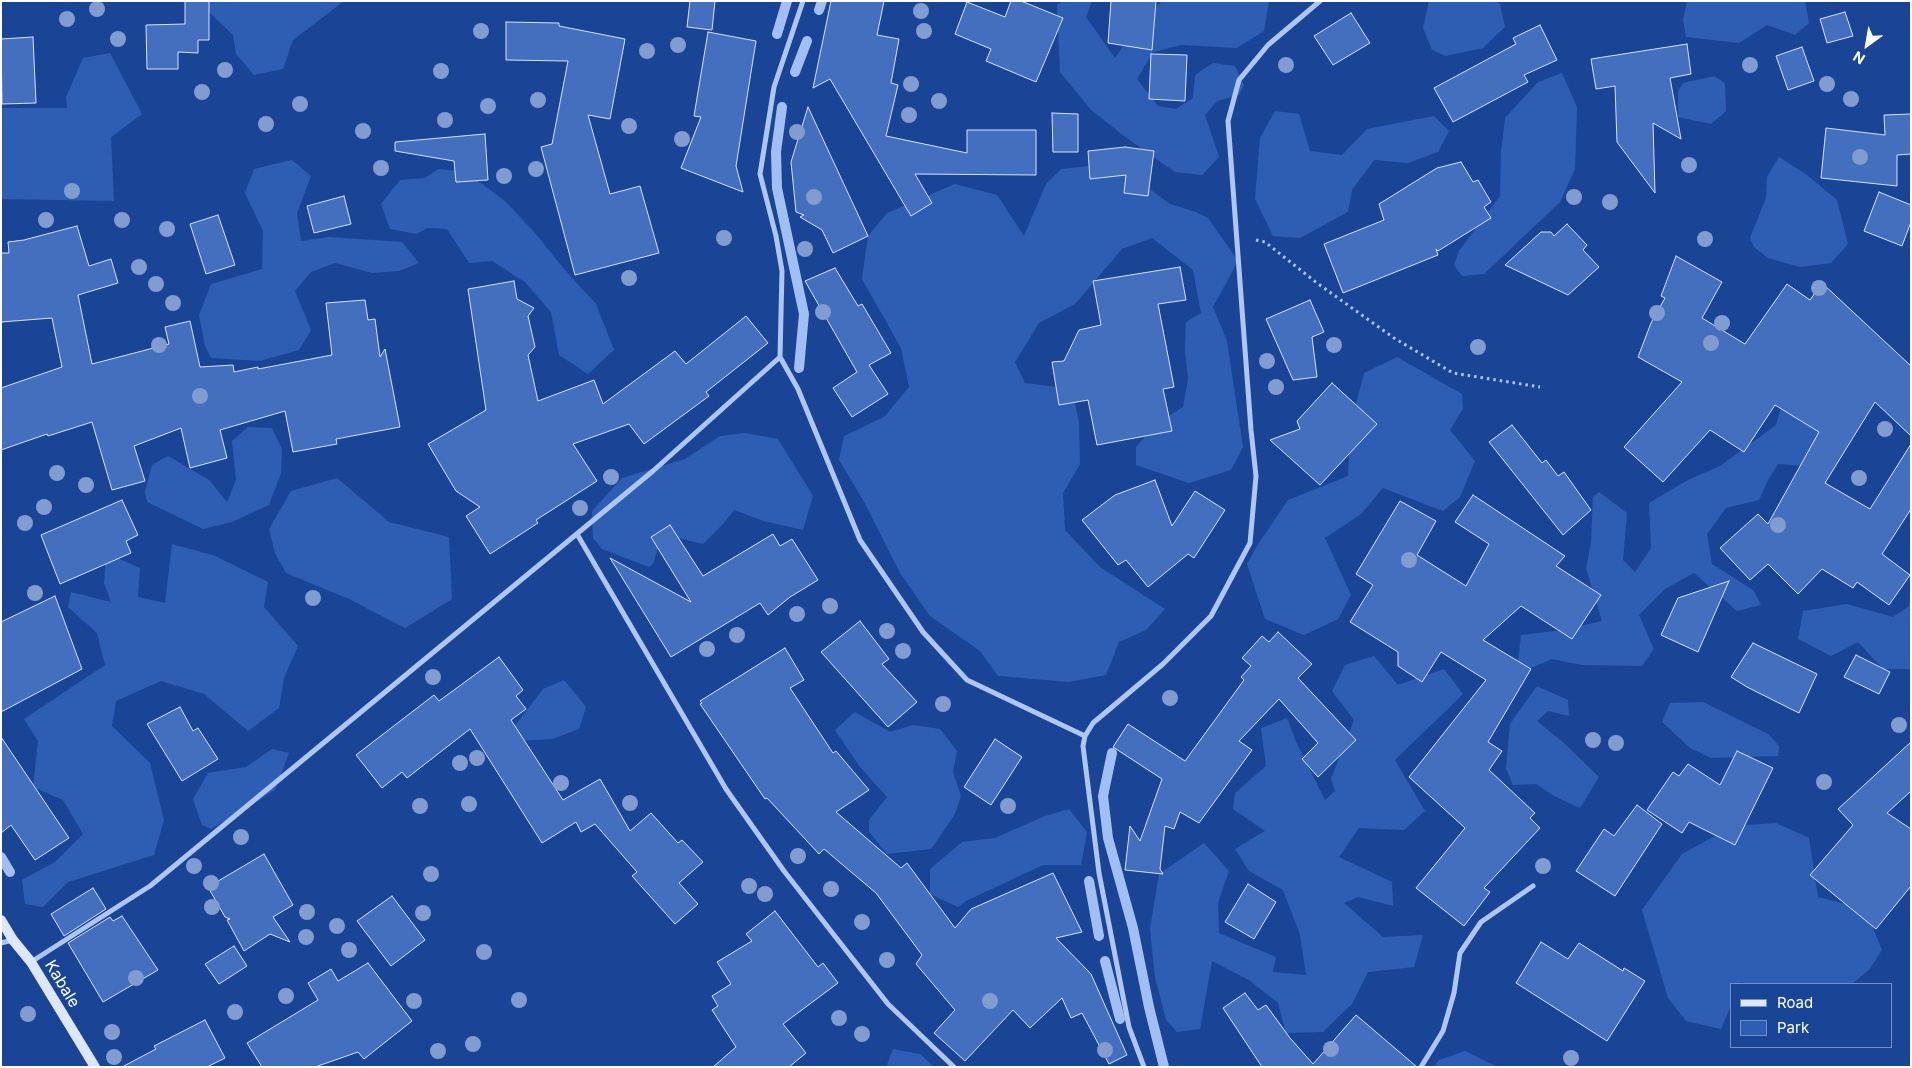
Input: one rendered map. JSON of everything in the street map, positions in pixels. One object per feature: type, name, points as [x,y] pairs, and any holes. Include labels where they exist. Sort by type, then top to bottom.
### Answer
[{"type":"street","points":[[803,1],[774,87],[760,174],[776,236],[782,272],[780,357],[798,389],[860,540],[923,632],[967,680],[1085,736]]},
{"type":"street","points":[[1144,1067],[1129,1026],[1099,873],[1083,746],[1085,736],[1093,723],[1162,664],[1210,616],[1250,543],[1256,476],[1228,121],[1238,80],[1268,45],[1320,1]]},
{"type":"street","points":[[31,962],[150,886],[653,471],[780,357]]},
{"type":"street","points":[[577,534],[656,672],[731,796],[784,871],[888,1004],[954,1067]]},
{"type":"street","points":[[1421,1067],[1443,1031],[1454,993],[1460,953],[1481,922],[1533,886]]},
{"type":"street","name":"Kabale","points":[[1,920],[13,940],[31,962],[95,1067]]},
{"type":"street","points":[[1,943],[13,940]]},
{"type":"path","points":[[1236,236],[1264,242],[1394,338],[1453,373],[1540,387]]},
{"type":"green space","points":[[204,1],[344,1],[293,40],[283,69],[254,75],[236,54],[233,35],[204,7]]},
{"type":"green space","points":[[1063,1],[1092,1],[1086,17],[1115,58],[1138,25],[1162,1],[1269,1],[1264,31],[1237,48],[1181,45],[1153,52],[1137,79],[1158,106],[1176,109],[1193,98],[1195,75],[1213,63],[1235,66],[1244,85],[1239,95],[1217,101],[1205,115],[1219,157],[1202,175],[1175,172],[1124,136],[1091,110],[1060,72],[1057,5]]},
{"type":"green space","points":[[1429,1],[1495,1],[1500,4],[1505,27],[1483,48],[1446,56],[1432,50],[1423,28]]},
{"type":"green space","points":[[1687,1],[1805,1],[1809,23],[1795,35],[1767,25],[1739,43],[1686,37],[1683,20]]},
{"type":"green space","points":[[110,53],[142,114],[111,137],[114,201],[1,199],[1,108],[67,108],[66,97],[83,58]]},
{"type":"green space","points":[[1562,73],[1577,107],[1575,169],[1560,202],[1484,274],[1462,276],[1454,265],[1459,251],[1500,196],[1501,152],[1505,118],[1538,82]]},
{"type":"green space","points":[[1714,76],[1725,83],[1726,111],[1711,124],[1678,117],[1678,91],[1683,83]]},
{"type":"green space","points":[[1275,111],[1299,114],[1310,151],[1342,155],[1367,129],[1434,116],[1449,131],[1438,152],[1408,163],[1374,160],[1352,190],[1348,212],[1300,238],[1273,236],[1255,199],[1260,138]]},
{"type":"green space","points":[[1779,157],[1807,175],[1837,200],[1848,244],[1831,263],[1800,267],[1768,258],[1754,247],[1750,238],[1766,198],[1767,177]]},
{"type":"green space","points":[[292,160],[311,176],[297,213],[301,241],[329,237],[402,242],[419,263],[399,271],[372,273],[335,263],[311,272],[295,291],[311,330],[299,350],[260,361],[211,358],[205,346],[199,315],[211,284],[262,269],[263,231],[245,193],[254,169]]},
{"type":"green space","points":[[1108,164],[1136,179],[1170,204],[1208,218],[1238,261],[1213,307],[1227,341],[1243,447],[1231,470],[1189,483],[1136,465],[1136,447],[1156,424],[1183,407],[1188,379],[1185,350],[1186,322],[1201,313],[1193,270],[1152,238],[1122,249],[1075,304],[1039,323],[1015,362],[1025,383],[1072,389],[1079,423],[1080,464],[1063,493],[1065,530],[1100,567],[1165,609],[1146,630],[1119,642],[1106,675],[1069,682],[998,676],[980,651],[930,616],[900,573],[862,498],[839,460],[844,436],[884,417],[909,387],[901,348],[862,279],[868,236],[887,213],[955,184],[997,195],[1024,236],[1046,184],[1061,169]]},
{"type":"green space","points":[[438,169],[466,172],[505,201],[596,304],[614,350],[588,374],[559,355],[551,312],[525,282],[492,261],[469,263],[447,229],[427,228],[417,234],[390,229],[381,204],[400,180],[425,178]]},
{"type":"green space","points":[[1397,357],[1462,394],[1463,409],[1450,430],[1475,461],[1460,497],[1443,511],[1383,488],[1361,514],[1325,538],[1351,595],[1338,619],[1304,635],[1265,619],[1247,564],[1288,500],[1348,476],[1350,427],[1364,373]]},
{"type":"green space","points":[[1792,369],[1829,453],[1816,467],[1778,464],[1759,500],[1726,508],[1707,534],[1712,564],[1753,590],[1761,605],[1737,611],[1694,573],[1665,589],[1639,615],[1654,649],[1642,666],[1582,665],[1552,659],[1531,668],[1518,661],[1521,635],[1563,630],[1602,621],[1586,568],[1591,543],[1593,497],[1599,492],[1627,513],[1623,560],[1635,572],[1651,548],[1649,503],[1688,480],[1720,466],[1776,425]]},
{"type":"green space","points":[[248,427],[272,428],[282,449],[281,473],[269,505],[232,522],[203,529],[147,502],[145,492],[152,465],[168,456],[209,480],[227,502],[236,480],[232,441]]},
{"type":"green space","points":[[745,433],[778,439],[813,496],[803,530],[764,521],[734,510],[703,544],[662,534],[653,564],[649,567],[602,549],[593,538],[592,511],[622,478],[685,459],[720,436]]},
{"type":"green space","points":[[337,478],[389,522],[449,537],[452,599],[405,628],[349,599],[286,573],[275,553],[269,529],[291,491]]},
{"type":"green space","points":[[172,544],[215,556],[268,582],[264,607],[298,646],[284,678],[279,708],[248,731],[204,694],[161,681],[116,701],[112,726],[150,763],[164,820],[154,855],[68,882],[43,907],[25,904],[22,880],[55,862],[83,834],[63,800],[33,787],[38,741],[24,719],[105,665],[97,633],[68,607],[71,592],[111,602],[104,583],[106,553],[140,568],[138,597],[165,603]]},
{"type":"green space","points":[[1911,593],[1911,669],[1883,669],[1858,642],[1831,656],[1798,639],[1803,611],[1847,604],[1893,617],[1909,606]]},
{"type":"green space","points":[[1374,656],[1398,685],[1444,669],[1463,694],[1395,760],[1425,811],[1404,830],[1359,828],[1339,857],[1392,882],[1393,906],[1358,897],[1344,903],[1383,937],[1423,935],[1414,967],[1368,972],[1352,1004],[1323,1032],[1286,1033],[1278,1003],[1249,980],[1212,961],[1200,1029],[1177,1032],[1166,1020],[1155,977],[1150,929],[1159,874],[1204,843],[1229,871],[1218,903],[1219,933],[1276,957],[1273,972],[1306,975],[1300,935],[1283,890],[1249,871],[1235,849],[1265,831],[1233,809],[1235,793],[1266,766],[1261,728],[1287,718],[1296,742],[1325,800],[1335,791],[1331,779],[1354,720],[1332,691],[1345,665]]},
{"type":"green space","points":[[564,680],[586,707],[579,729],[552,739],[511,741],[513,728],[543,689]]},
{"type":"green space","points":[[1537,686],[1568,700],[1569,716],[1548,711],[1537,721],[1564,743],[1599,777],[1580,808],[1554,796],[1536,784],[1513,785],[1506,768],[1510,724]]},
{"type":"green space","points":[[1703,702],[1768,734],[1779,746],[1778,756],[1711,758],[1690,748],[1662,722],[1670,703]]},
{"type":"green space","points":[[855,712],[890,732],[913,725],[940,729],[957,751],[953,772],[961,796],[954,816],[931,849],[887,854],[869,832],[869,820],[887,797],[860,767],[835,730]]},
{"type":"green space","points":[[272,749],[289,753],[275,790],[211,829],[202,825],[193,799],[208,773],[246,767]]},
{"type":"green space","points":[[1069,809],[1087,832],[1081,865],[1043,865],[966,901],[958,907],[930,894],[930,869],[962,842],[995,838],[1045,816]]},
{"type":"green space","points":[[1776,823],[1809,838],[1818,897],[1865,909],[1882,950],[1869,970],[1853,983],[1730,983],[1730,1008],[1721,1029],[1686,1021],[1668,998],[1642,910],[1682,854],[1733,826]]},
{"type":"green space","points":[[893,1049],[920,1054],[934,1067],[888,1067]]},
{"type":"green space","points":[[1465,1051],[1498,1067],[1434,1067],[1439,1060]]},
{"type":"building","points":[[185,1],[209,1],[209,40],[198,40],[198,53],[178,52],[178,69],[147,69],[146,25],[185,24]]},
{"type":"building","points":[[690,1],[715,1],[712,30],[687,27]]},
{"type":"building","points":[[831,1],[884,1],[877,35],[899,39],[891,83],[898,85],[886,136],[967,153],[967,130],[1036,130],[1036,175],[915,174],[932,203],[911,216],[830,79],[813,88]]},
{"type":"building","points":[[1011,1],[1021,1],[1063,18],[1036,82],[986,61],[991,49],[955,34],[967,2],[1005,17]]},
{"type":"building","points":[[1111,1],[1156,1],[1152,50],[1108,43]]},
{"type":"building","points":[[1845,12],[1853,36],[1827,43],[1820,19]]},
{"type":"building","points":[[1351,13],[1370,43],[1333,65],[1314,36]]},
{"type":"building","points":[[506,22],[559,23],[559,26],[625,39],[610,119],[588,115],[610,194],[640,186],[659,253],[575,275],[541,147],[552,144],[568,61],[506,60]]},
{"type":"building","points":[[1540,25],[1557,60],[1524,75],[1528,82],[1453,122],[1434,88],[1516,44],[1513,38]]},
{"type":"building","points":[[708,32],[756,41],[736,166],[743,192],[681,168],[701,117],[694,116]]},
{"type":"building","points":[[33,37],[36,103],[2,104],[1,39]]},
{"type":"building","points":[[1687,44],[1691,74],[1670,78],[1681,139],[1653,123],[1655,193],[1617,142],[1615,86],[1596,89],[1591,59]]},
{"type":"building","points":[[1802,47],[1814,81],[1788,90],[1776,56]]},
{"type":"building","points":[[1151,54],[1187,55],[1185,101],[1149,99]]},
{"type":"building","points":[[808,107],[868,236],[833,253],[822,230],[800,217],[804,215],[796,212],[791,162]]},
{"type":"building","points":[[1052,113],[1078,114],[1078,152],[1053,152]]},
{"type":"building","points":[[1911,114],[1911,154],[1897,155],[1897,186],[1821,178],[1826,128],[1885,135],[1884,115]]},
{"type":"building","points":[[485,134],[488,180],[456,182],[454,161],[395,151],[395,142]]},
{"type":"building","points":[[1125,147],[1154,151],[1148,196],[1124,193],[1126,175],[1090,179],[1088,151]]},
{"type":"building","points":[[1461,162],[1473,182],[1478,180],[1491,202],[1484,207],[1491,218],[1438,251],[1436,249],[1438,255],[1343,293],[1324,244],[1384,220],[1379,204],[1437,168]]},
{"type":"building","points":[[1879,192],[1911,205],[1911,222],[1902,246],[1864,231]]},
{"type":"building","points":[[344,196],[351,224],[314,233],[307,206]]},
{"type":"building","points":[[218,215],[235,265],[206,274],[190,224]]},
{"type":"building","points":[[1567,224],[1587,245],[1583,250],[1599,267],[1568,295],[1505,265],[1541,232],[1551,232],[1554,236]]},
{"type":"building","points":[[77,226],[89,266],[111,259],[118,283],[78,295],[92,364],[169,344],[165,327],[190,321],[200,367],[233,365],[234,372],[332,355],[326,303],[365,300],[368,320],[375,319],[380,357],[385,349],[400,427],[336,439],[337,444],[293,452],[285,411],[220,430],[227,458],[190,468],[181,428],[134,446],[145,481],[112,490],[92,422],[48,436],[47,434],[1,450],[1,388],[62,367],[52,318],[1,322],[1,253],[9,253],[8,242],[24,240]]},
{"type":"building","points":[[1676,256],[1722,282],[1702,318],[1745,344],[1787,284],[1810,300],[1822,283],[1911,366],[1911,436],[1875,402],[1825,483],[1870,509],[1911,444],[1911,509],[1882,554],[1910,575],[1889,605],[1857,582],[1853,588],[1822,569],[1798,594],[1768,564],[1750,580],[1720,548],[1758,514],[1768,524],[1819,432],[1775,405],[1744,452],[1710,430],[1663,482],[1624,447],[1682,382],[1638,357],[1651,323],[1665,298],[1661,296]]},
{"type":"building","points":[[1180,267],[1186,300],[1158,304],[1174,387],[1163,389],[1172,431],[1097,445],[1088,400],[1059,405],[1052,362],[1064,361],[1079,330],[1101,325],[1093,281]]},
{"type":"building","points":[[835,268],[858,306],[862,304],[891,353],[869,365],[888,394],[852,417],[833,388],[857,372],[805,281]]},
{"type":"building","points":[[514,281],[517,299],[534,308],[528,316],[535,347],[528,355],[538,401],[594,380],[603,404],[675,351],[686,364],[746,316],[768,343],[706,392],[709,396],[644,444],[629,424],[573,444],[597,481],[536,520],[538,523],[490,554],[466,516],[480,507],[456,491],[428,444],[486,410],[468,289]]},
{"type":"building","points":[[1310,300],[1324,332],[1312,337],[1317,377],[1293,380],[1266,319]]},
{"type":"building","points":[[1332,383],[1377,424],[1320,485],[1270,440],[1300,429],[1297,421]]},
{"type":"building","points":[[1512,425],[1542,463],[1546,460],[1558,476],[1564,472],[1591,510],[1563,535],[1489,442]]},
{"type":"building","points":[[1155,480],[1172,526],[1195,491],[1225,510],[1194,558],[1188,554],[1148,587],[1126,560],[1118,565],[1082,520],[1115,495]]},
{"type":"building","points":[[1473,495],[1565,556],[1556,566],[1601,595],[1572,639],[1521,606],[1483,640],[1531,669],[1488,742],[1502,751],[1489,770],[1535,813],[1530,818],[1540,828],[1484,888],[1490,892],[1464,926],[1416,888],[1465,828],[1409,777],[1486,680],[1441,652],[1422,682],[1398,666],[1398,652],[1350,622],[1373,585],[1356,574],[1400,501],[1436,521],[1417,555],[1466,586],[1489,544],[1455,522]]},
{"type":"building","points":[[122,500],[138,535],[126,541],[131,553],[60,584],[41,535]]},
{"type":"building","points":[[670,525],[703,576],[773,534],[780,546],[792,539],[818,580],[790,597],[768,615],[760,603],[671,657],[610,558],[691,602],[651,537]]},
{"type":"building","points":[[1729,581],[1698,652],[1661,635],[1678,598]]},
{"type":"building","points":[[55,596],[82,669],[1,712],[1,622]]},
{"type":"building","points":[[860,621],[889,659],[882,664],[917,702],[888,727],[821,652]]},
{"type":"building","points":[[1278,632],[1312,664],[1298,678],[1356,740],[1318,777],[1302,759],[1318,743],[1279,699],[1239,741],[1252,750],[1199,823],[1180,812],[1174,829],[1165,826],[1160,869],[1163,874],[1125,870],[1130,826],[1140,841],[1162,779],[1113,747],[1128,724],[1185,761],[1244,680],[1241,677],[1251,666],[1242,658],[1262,636],[1269,642]]},
{"type":"building","points":[[1753,643],[1817,674],[1799,713],[1731,677]]},
{"type":"building","points":[[785,648],[804,680],[790,688],[833,753],[836,751],[869,790],[836,812],[901,868],[907,863],[955,928],[971,909],[1053,873],[1082,932],[1056,938],[1091,974],[1127,1055],[1109,1064],[1082,1013],[1071,1018],[1062,998],[1030,1028],[1013,1010],[965,1061],[934,1033],[955,1010],[916,964],[922,955],[876,893],[824,849],[819,854],[767,798],[765,799],[700,704],[702,703],[700,701]]},
{"type":"building","points":[[1856,655],[1890,672],[1879,694],[1844,677]]},
{"type":"building","points":[[499,657],[523,690],[516,696],[526,709],[511,720],[563,800],[600,779],[630,831],[651,813],[678,843],[682,840],[703,862],[679,883],[698,904],[675,924],[632,876],[637,872],[595,824],[581,832],[576,822],[542,843],[470,729],[407,778],[402,772],[382,788],[356,755],[434,695],[439,701]]},
{"type":"building","points":[[180,707],[193,731],[198,728],[218,759],[182,781],[147,724]]},
{"type":"building","points":[[1,737],[69,838],[35,860],[11,825],[1,833]]},
{"type":"building","points":[[995,739],[1022,757],[991,805],[964,787]]},
{"type":"building","points":[[1911,742],[1911,791],[1887,813],[1911,829],[1911,886],[1876,929],[1810,875],[1853,825],[1838,809]]},
{"type":"building","points":[[1737,751],[1773,768],[1735,845],[1689,822],[1682,833],[1647,810],[1673,772],[1679,776],[1688,764],[1720,785]]},
{"type":"building","points":[[1637,805],[1662,824],[1615,896],[1576,871],[1604,829],[1614,836]]},
{"type":"building","points":[[264,854],[293,905],[273,917],[290,942],[270,934],[244,951],[227,920],[230,919],[225,917],[208,887]]},
{"type":"building","points":[[1248,884],[1276,902],[1254,939],[1225,922]]},
{"type":"building","points":[[93,888],[106,909],[64,936],[51,914]]},
{"type":"building","points":[[392,896],[425,940],[391,966],[357,921]]},
{"type":"building","points":[[775,911],[818,967],[823,963],[838,983],[783,1024],[806,1053],[789,1067],[713,1067],[736,1047],[712,1010],[718,1006],[712,996],[731,984],[717,962],[752,941],[746,934]]},
{"type":"building","points":[[122,916],[158,970],[103,1002],[68,943],[110,917],[113,921]]},
{"type":"building","points":[[1541,942],[1568,959],[1579,943],[1623,971],[1624,968],[1645,981],[1607,1041],[1516,983]]},
{"type":"building","points":[[234,946],[247,966],[219,984],[205,964]]},
{"type":"building","points":[[368,963],[412,1021],[364,1059],[358,1052],[315,1067],[262,1067],[247,1043],[318,1000],[308,983],[331,969],[338,981]]},
{"type":"building","points":[[1245,993],[1258,1010],[1266,1005],[1290,1038],[1313,1064],[1356,1015],[1417,1067],[1262,1067],[1223,1008]]},
{"type":"building","points":[[205,1020],[225,1058],[207,1067],[122,1067],[156,1049],[154,1046]]},
{"type":"waterway","points":[[777,34],[787,1]]},
{"type":"waterway","points":[[819,10],[822,1]]},
{"type":"waterway","points":[[795,72],[807,41]]},
{"type":"waterway","points":[[782,107],[776,152],[777,188],[804,314],[799,368]]},
{"type":"waterway","points":[[1112,753],[1103,796],[1108,838],[1133,928],[1149,1007],[1164,1067]]},
{"type":"waterway","points":[[1,857],[10,872]]},
{"type":"waterway","points":[[1089,881],[1099,936]]},
{"type":"waterway","points":[[1105,961],[1120,1019]]}]
